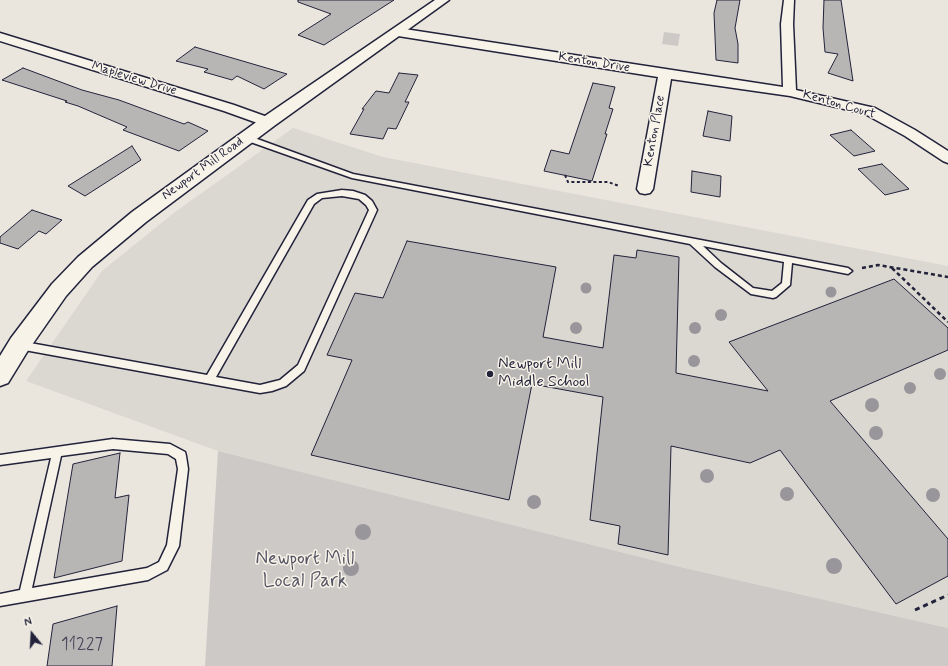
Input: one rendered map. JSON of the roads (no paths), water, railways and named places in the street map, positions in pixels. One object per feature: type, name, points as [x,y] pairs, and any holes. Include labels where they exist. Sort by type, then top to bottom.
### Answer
[{"type":"street","name":"Newport Mill Road","points":[[0,376],[19,345],[59,290],[85,262],[139,217],[268,122],[442,0]]},
{"type":"street","points":[[789,0],[787,24],[790,92]]},
{"type":"street","name":"Kenton Drive","points":[[398,32],[790,92]]},
{"type":"street","name":"Mapleview Drive","points":[[0,36],[229,108],[268,122]]},
{"type":"street","name":"Kenton Place","points":[[645,189],[665,74]]},
{"type":"street","name":"Kenton Court","points":[[790,92],[870,111],[910,133],[948,158]]},
{"type":"lane","points":[[247,138],[352,176],[848,271]]},
{"type":"lane","points":[[19,345],[209,380],[260,389],[283,383],[301,368],[368,223],[373,210],[369,203],[362,197],[342,193],[320,196],[311,202],[209,380]]},
{"type":"lane","points":[[692,241],[718,265],[751,291],[773,295],[786,285],[788,260]]},
{"type":"lane","points":[[0,460],[113,444],[170,448],[181,456],[183,469],[173,546],[163,566],[148,574],[0,600]]},
{"type":"lane","points":[[25,595],[57,453]]},
{"type":"place","name":"Newport Mill Middle School","points":[[490,374]]},
{"type":"park label","name":"Newport Mill Local Park","points":[[305,571]]}]
